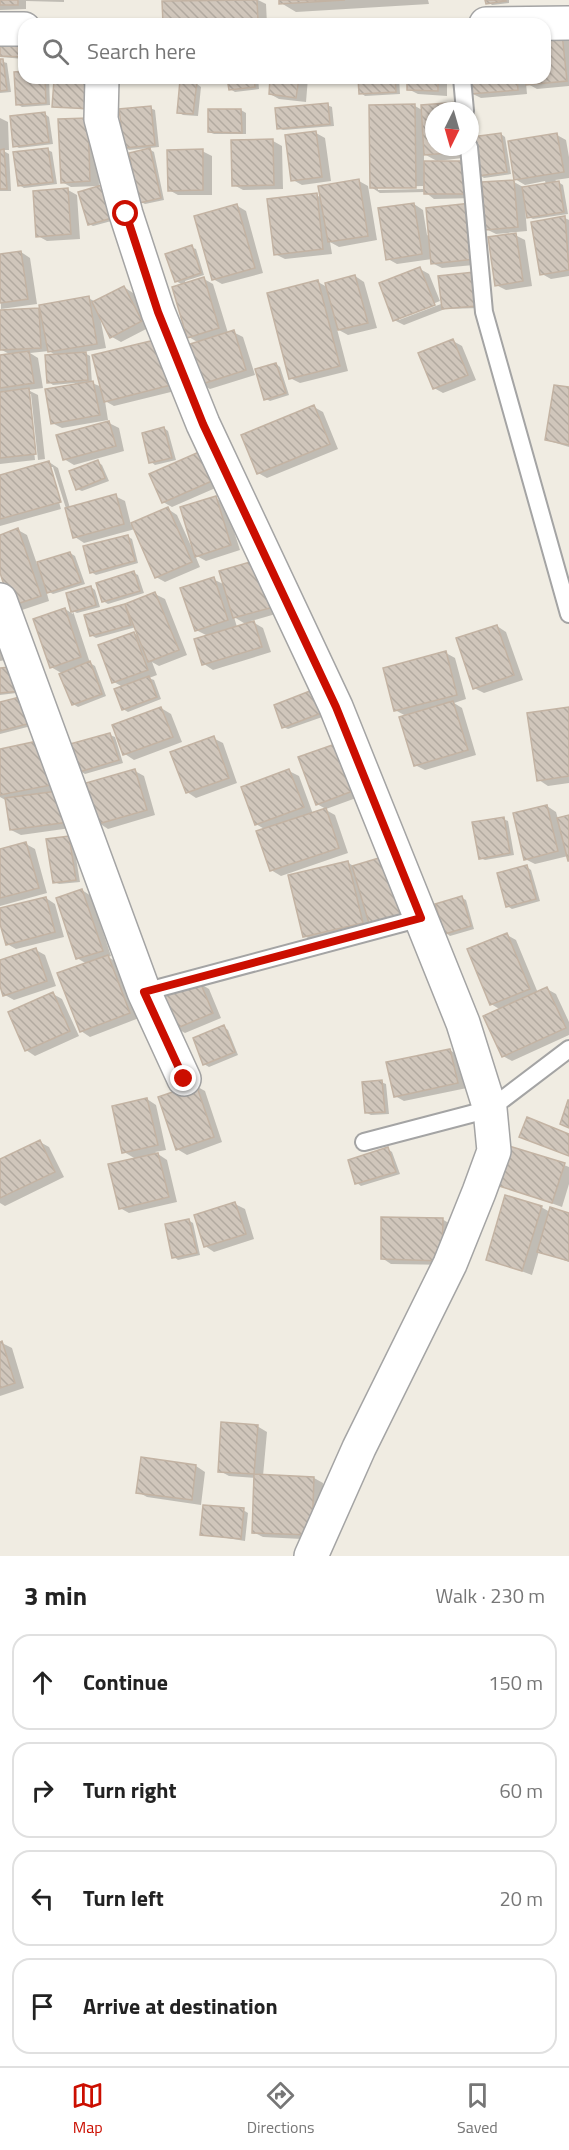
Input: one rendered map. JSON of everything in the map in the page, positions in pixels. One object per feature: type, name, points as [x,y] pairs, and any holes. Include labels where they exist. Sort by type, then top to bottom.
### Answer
[{"type":"street","points":[[551,23],[569,23]]},
{"type":"street","points":[[0,29],[18,29]]},
{"type":"street","points":[[102,84],[101,118],[126,214],[158,312],[203,424],[336,707],[463,1023],[490,1109],[494,1151],[479,1192],[450,1264],[359,1448],[311,1556]]},
{"type":"street","points":[[0,600],[144,992],[184,1079]]},
{"type":"lane","points":[[463,84],[464,102]]},
{"type":"lane","points":[[469,156],[484,312],[569,614]]},
{"type":"lane","points":[[144,992],[421,918]]},
{"type":"lane","points":[[364,1142],[490,1109],[569,1049]]},
{"type":"building","points":[[0,0],[18,0],[18,5],[0,5]]},
{"type":"building","points":[[257,0],[258,18],[163,18],[162,1]]},
{"type":"building","points":[[279,0],[345,0],[279,4]]},
{"type":"building","points":[[485,0],[505,0],[506,1],[486,4]]},
{"type":"building","points":[[562,33],[567,81],[551,83],[551,34]]},
{"type":"building","points":[[0,44],[18,45],[18,57],[0,56]]},
{"type":"building","points":[[0,59],[3,59],[7,90],[0,91]]},
{"type":"building","points":[[14,72],[18,72],[18,84],[45,84],[46,103],[16,105]]},
{"type":"building","points":[[54,84],[94,84],[93,109],[52,107]]},
{"type":"building","points":[[180,84],[197,84],[193,114],[177,113]]},
{"type":"building","points":[[228,84],[255,84],[255,87],[229,90]]},
{"type":"building","points":[[270,84],[298,84],[296,98],[269,94]]},
{"type":"building","points":[[358,84],[395,84],[396,92],[359,94]]},
{"type":"building","points":[[407,84],[438,84],[438,91],[407,90]]},
{"type":"building","points":[[469,84],[518,84],[518,90],[470,94]]},
{"type":"building","points":[[328,103],[330,124],[277,129],[275,108]]},
{"type":"building","points":[[415,104],[416,188],[370,188],[369,105]]},
{"type":"building","points":[[421,105],[425,105],[424,155]]},
{"type":"building","points":[[151,106],[155,145],[124,148],[119,109]]},
{"type":"building","points":[[208,109],[241,109],[242,133],[208,132]]},
{"type":"building","points":[[45,112],[49,142],[13,147],[10,116]]},
{"type":"building","points":[[88,118],[90,181],[61,183],[58,119]]},
{"type":"building","points":[[316,131],[322,177],[291,181],[285,135]]},
{"type":"building","points":[[501,133],[507,172],[478,176],[475,156],[479,156],[479,136]]},
{"type":"building","points":[[557,133],[564,172],[514,180],[508,141]]},
{"type":"building","points":[[273,139],[274,185],[232,186],[231,140]]},
{"type":"building","points":[[48,148],[53,182],[18,186],[13,152]]},
{"type":"building","points":[[150,148],[161,198],[139,203],[129,153]]},
{"type":"building","points":[[4,149],[7,189],[0,189],[0,150]]},
{"type":"building","points":[[203,149],[203,190],[168,191],[167,150]]},
{"type":"building","points":[[424,161],[465,161],[466,194],[424,194]]},
{"type":"building","points":[[359,179],[368,236],[328,242],[318,186]]},
{"type":"building","points":[[514,180],[518,227],[485,230],[482,182]]},
{"type":"building","points":[[559,181],[564,212],[527,218],[522,187]]},
{"type":"building","points":[[102,185],[112,218],[88,225],[78,192]]},
{"type":"building","points":[[68,188],[71,234],[36,237],[33,191]]},
{"type":"building","points":[[317,193],[323,249],[274,255],[267,199]]},
{"type":"building","points":[[414,203],[422,254],[386,260],[378,208]]},
{"type":"building","points":[[471,203],[475,259],[431,264],[426,208]]},
{"type":"building","points":[[237,204],[255,268],[212,280],[194,216]]},
{"type":"building","points":[[565,216],[569,270],[540,275],[531,222]]},
{"type":"building","points":[[516,233],[523,281],[495,286],[488,237]]},
{"type":"building","points":[[192,245],[201,273],[175,282],[165,254]]},
{"type":"building","points":[[21,251],[28,299],[0,303],[0,254]]},
{"type":"building","points":[[420,267],[435,305],[393,321],[379,283]]},
{"type":"building","points":[[474,272],[477,306],[442,309],[438,276]]},
{"type":"building","points":[[355,275],[368,323],[338,330],[325,283]]},
{"type":"building","points":[[204,277],[219,328],[187,338],[172,287]]},
{"type":"building","points":[[318,280],[340,366],[289,379],[267,293]]},
{"type":"building","points":[[124,286],[142,321],[110,338],[92,302]]},
{"type":"building","points":[[89,296],[97,344],[48,352],[39,305]]},
{"type":"building","points":[[39,308],[41,348],[0,350],[0,310]]},
{"type":"building","points":[[234,330],[246,370],[199,385],[187,345]]},
{"type":"building","points":[[159,339],[171,385],[104,402],[92,355]]},
{"type":"building","points":[[453,339],[468,375],[433,389],[418,353]]},
{"type":"building","points":[[29,351],[34,383],[0,388],[0,355]]},
{"type":"building","points":[[86,352],[88,380],[47,383],[45,355]]},
{"type":"building","points":[[276,363],[286,393],[264,400],[255,369]]},
{"type":"building","points":[[93,381],[100,415],[51,424],[45,389]]},
{"type":"building","points":[[554,385],[569,387],[569,445],[545,440]]},
{"type":"building","points":[[29,388],[36,454],[0,458],[0,392]]},
{"type":"building","points":[[314,405],[330,444],[257,474],[241,435]]},
{"type":"building","points":[[109,421],[116,446],[63,460],[56,435]]},
{"type":"building","points":[[164,427],[172,458],[149,463],[142,433]]},
{"type":"building","points":[[199,452],[212,481],[162,503],[149,474]]},
{"type":"building","points":[[98,460],[105,478],[76,490],[69,471]]},
{"type":"building","points":[[49,461],[61,502],[0,519],[0,475]]},
{"type":"building","points":[[116,494],[124,524],[73,538],[65,508]]},
{"type":"building","points":[[216,496],[231,545],[195,557],[180,507]]},
{"type":"building","points":[[168,507],[192,562],[155,578],[131,523]]},
{"type":"building","points":[[18,528],[41,596],[11,606],[0,573],[0,535]]},
{"type":"building","points":[[128,535],[135,561],[90,573],[83,546]]},
{"type":"building","points":[[70,552],[81,582],[47,593],[37,562]]},
{"type":"building","points":[[257,560],[270,608],[233,618],[219,571]]},
{"type":"building","points":[[134,571],[140,591],[102,602],[96,583]]},
{"type":"building","points":[[214,577],[228,620],[195,631],[180,588]]},
{"type":"building","points":[[91,586],[96,605],[71,612],[66,593]]},
{"type":"building","points":[[155,592],[179,650],[148,662],[125,604]]},
{"type":"building","points":[[125,604],[131,625],[90,636],[84,615]]},
{"type":"building","points":[[65,608],[81,657],[50,668],[33,619]]},
{"type":"building","points":[[254,621],[262,647],[202,665],[194,639]]},
{"type":"building","points":[[497,625],[514,675],[473,689],[456,638]]},
{"type":"building","points":[[134,632],[148,670],[112,683],[98,645]]},
{"type":"building","points":[[446,651],[457,695],[394,711],[383,668]]},
{"type":"building","points":[[90,661],[102,694],[72,705],[59,674]]},
{"type":"building","points":[[19,666],[21,691],[0,693],[0,668]]},
{"type":"building","points":[[149,676],[157,697],[122,710],[114,689]]},
{"type":"building","points":[[315,689],[324,712],[282,728],[274,705]]},
{"type":"building","points":[[28,695],[35,722],[0,731],[0,702]]},
{"type":"building","points":[[453,701],[468,750],[414,766],[399,717]]},
{"type":"building","points":[[161,707],[173,737],[123,755],[112,725]]},
{"type":"building","points":[[569,707],[569,776],[537,781],[527,713]]},
{"type":"building","points":[[110,733],[119,760],[79,772],[70,744]]},
{"type":"building","points":[[214,736],[229,778],[186,793],[170,752]]},
{"type":"building","points":[[47,739],[56,784],[0,795],[0,749]]},
{"type":"building","points":[[341,742],[358,789],[316,805],[298,757]]},
{"type":"building","points":[[135,769],[147,810],[98,824],[86,783]]},
{"type":"building","points":[[289,769],[304,807],[255,825],[241,787]]},
{"type":"building","points":[[65,790],[69,822],[10,830],[5,798]]},
{"type":"building","points":[[547,805],[558,851],[524,860],[513,813]]},
{"type":"building","points":[[326,808],[339,848],[270,871],[256,831]]},
{"type":"building","points":[[569,815],[569,861],[568,861],[557,818]]},
{"type":"building","points":[[504,817],[510,853],[479,859],[472,822]]},
{"type":"building","points":[[69,836],[76,880],[53,883],[46,839]]},
{"type":"building","points":[[26,842],[39,888],[0,898],[0,849]]},
{"type":"building","points":[[389,855],[409,919],[371,930],[352,866]]},
{"type":"building","points":[[348,861],[363,923],[303,937],[288,875]]},
{"type":"building","points":[[527,865],[536,899],[506,907],[497,873]]},
{"type":"building","points":[[82,889],[103,951],[76,959],[56,898]]},
{"type":"building","points":[[462,896],[471,926],[445,934],[435,904]]},
{"type":"building","points":[[46,897],[55,932],[6,945],[0,924],[0,908]]},
{"type":"building","points":[[507,933],[530,989],[490,1005],[467,949]]},
{"type":"building","points":[[36,948],[47,981],[3,996],[0,986],[0,960]]},
{"type":"building","points":[[108,955],[130,1013],[80,1032],[57,973]]},
{"type":"building","points":[[200,982],[213,1013],[175,1029],[161,997]]},
{"type":"building","points":[[547,987],[566,1028],[502,1057],[483,1016]]},
{"type":"building","points":[[53,992],[70,1031],[25,1051],[8,1012]]},
{"type":"building","points":[[224,1025],[235,1052],[203,1065],[193,1038]]},
{"type":"building","points":[[450,1049],[458,1083],[394,1097],[386,1062]]},
{"type":"building","points":[[382,1080],[385,1112],[365,1113],[362,1082]]},
{"type":"building","points":[[196,1084],[214,1137],[176,1150],[158,1097]]},
{"type":"building","points":[[147,1098],[158,1145],[122,1153],[112,1106]]},
{"type":"building","points":[[569,1100],[569,1128],[560,1124]]},
{"type":"building","points":[[527,1117],[569,1134],[569,1156],[519,1137]]},
{"type":"building","points":[[40,1140],[55,1172],[0,1198],[0,1159]]},
{"type":"building","points":[[509,1146],[565,1163],[552,1203],[496,1185]]},
{"type":"building","points":[[388,1147],[396,1172],[355,1184],[348,1160]]},
{"type":"building","points":[[158,1153],[169,1197],[119,1209],[108,1164]]},
{"type":"building","points":[[505,1195],[542,1206],[522,1271],[486,1260]]},
{"type":"building","points":[[235,1202],[246,1234],[204,1247],[194,1215]]},
{"type":"building","points":[[550,1207],[569,1213],[569,1261],[537,1252]]},
{"type":"building","points":[[381,1217],[443,1218],[442,1261],[381,1259]]},
{"type":"building","points":[[189,1219],[197,1253],[172,1258],[165,1224]]},
{"type":"building","points":[[2,1341],[15,1383],[0,1388],[0,1342]]},
{"type":"building","points":[[221,1422],[258,1425],[254,1474],[218,1472]]},
{"type":"building","points":[[141,1457],[196,1465],[192,1500],[136,1493]]},
{"type":"building","points":[[254,1474],[314,1477],[312,1535],[252,1533]]},
{"type":"building","points":[[203,1505],[244,1508],[241,1539],[200,1535]]},
{"type":"route","points":[[126,214],[158,312],[203,424],[336,707],[421,918],[144,992],[184,1079]]}]
